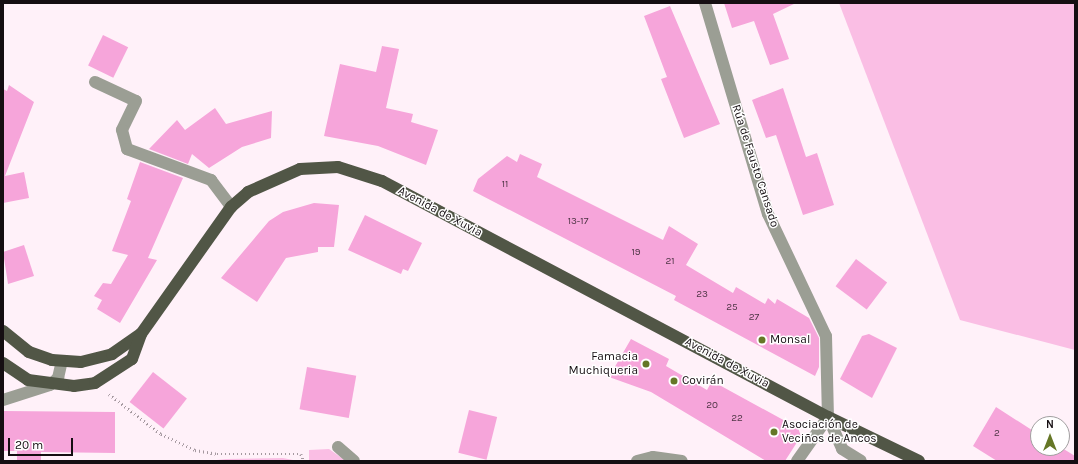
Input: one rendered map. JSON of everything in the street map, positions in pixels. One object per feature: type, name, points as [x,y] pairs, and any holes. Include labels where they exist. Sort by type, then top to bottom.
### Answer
[{"type":"main road","name":"Avenida de Xuvia","points":[[3,331],[29,352],[62,361],[81,362],[112,354],[141,334],[231,207],[248,192],[300,169],[338,167],[382,181],[828,417],[919,461]]},
{"type":"main road","points":[[3,363],[28,380],[50,385],[95,383],[132,359],[141,334]]},
{"type":"street","name":"Rúa de Fausto Cansado","points":[[704,3],[768,214],[826,336],[828,417]]},
{"type":"street","points":[[95,82],[136,101],[122,130],[128,149],[211,180],[231,207]]},
{"type":"street","points":[[3,400],[50,385],[58,378],[62,361]]},
{"type":"street","points":[[796,461],[828,417]]},
{"type":"street","points":[[828,417],[842,449],[861,461]]},
{"type":"street","points":[[338,447],[354,461]]},
{"type":"street","points":[[637,461],[653,457],[682,461]]},
{"type":"path","points":[[95,383],[161,434],[195,450],[217,454],[301,454],[304,461]]},
{"type":"shaded area","points":[[839,3],[1075,3],[1075,350],[960,320]]},
{"type":"shaded area","points":[[329,449],[346,461],[309,461],[309,450]]},
{"type":"shaded area","points":[[283,458],[298,461],[207,461],[226,459]]},
{"type":"building","points":[[724,3],[796,3],[773,14],[789,59],[770,65],[754,21],[732,28]]},
{"type":"building","points":[[670,6],[720,124],[684,138],[661,79],[667,77],[644,16]]},
{"type":"building","points":[[103,35],[128,47],[113,78],[88,66]]},
{"type":"building","points":[[382,46],[399,49],[386,108],[413,114],[411,122],[438,130],[426,165],[378,146],[324,136],[340,64],[376,72]]},
{"type":"building","points":[[9,85],[34,102],[5,176],[24,172],[29,198],[3,203],[3,89],[7,91]]},
{"type":"building","points":[[783,88],[806,157],[817,153],[834,205],[803,215],[776,135],[766,138],[752,100]]},
{"type":"building","points":[[215,108],[226,124],[272,111],[271,138],[242,147],[209,168],[192,154],[188,164],[149,149],[177,120],[185,130]]},
{"type":"building","points":[[520,154],[542,164],[537,177],[663,240],[669,226],[698,244],[686,265],[733,293],[736,287],[765,304],[768,298],[775,304],[777,299],[809,318],[819,338],[819,367],[815,376],[674,300],[676,296],[473,191],[478,179],[507,156],[517,162]]},
{"type":"building","points":[[140,162],[183,178],[148,258],[157,260],[120,323],[97,309],[102,300],[94,296],[103,283],[111,284],[128,255],[112,251],[131,201],[127,199]]},
{"type":"building","points":[[314,203],[339,205],[334,247],[318,247],[318,252],[286,258],[257,302],[221,278],[269,221],[283,212]]},
{"type":"building","points":[[365,215],[422,243],[408,271],[403,269],[401,274],[348,250]]},
{"type":"building","points":[[24,245],[34,276],[8,284],[3,252]]},
{"type":"building","points":[[856,259],[887,282],[867,310],[836,286]]},
{"type":"building","points":[[869,334],[897,348],[872,398],[840,379],[862,336]]},
{"type":"building","points":[[631,339],[669,359],[666,366],[707,390],[712,381],[798,428],[801,436],[785,461],[766,461],[651,392],[609,377]]},
{"type":"building","points":[[307,367],[356,376],[349,418],[300,409]]},
{"type":"building","points":[[153,372],[187,398],[163,428],[130,402]]},
{"type":"building","points":[[996,407],[1030,429],[1030,456],[1070,456],[1070,453],[1075,456],[1075,461],[997,461],[973,446]]},
{"type":"building","points":[[469,410],[497,417],[486,460],[458,453]]},
{"type":"building","points":[[3,411],[115,412],[115,453],[41,452],[41,461],[17,461],[17,451],[3,451]]},
{"type":"place","name":"Monsal","points":[[762,340]]},
{"type":"place","name":"Famacia Muchiqueria","points":[[646,364]]},
{"type":"place","name":"Covirán","points":[[674,381]]},
{"type":"place","name":"Asociación de Veciños de Ancos","points":[[774,432]]}]
